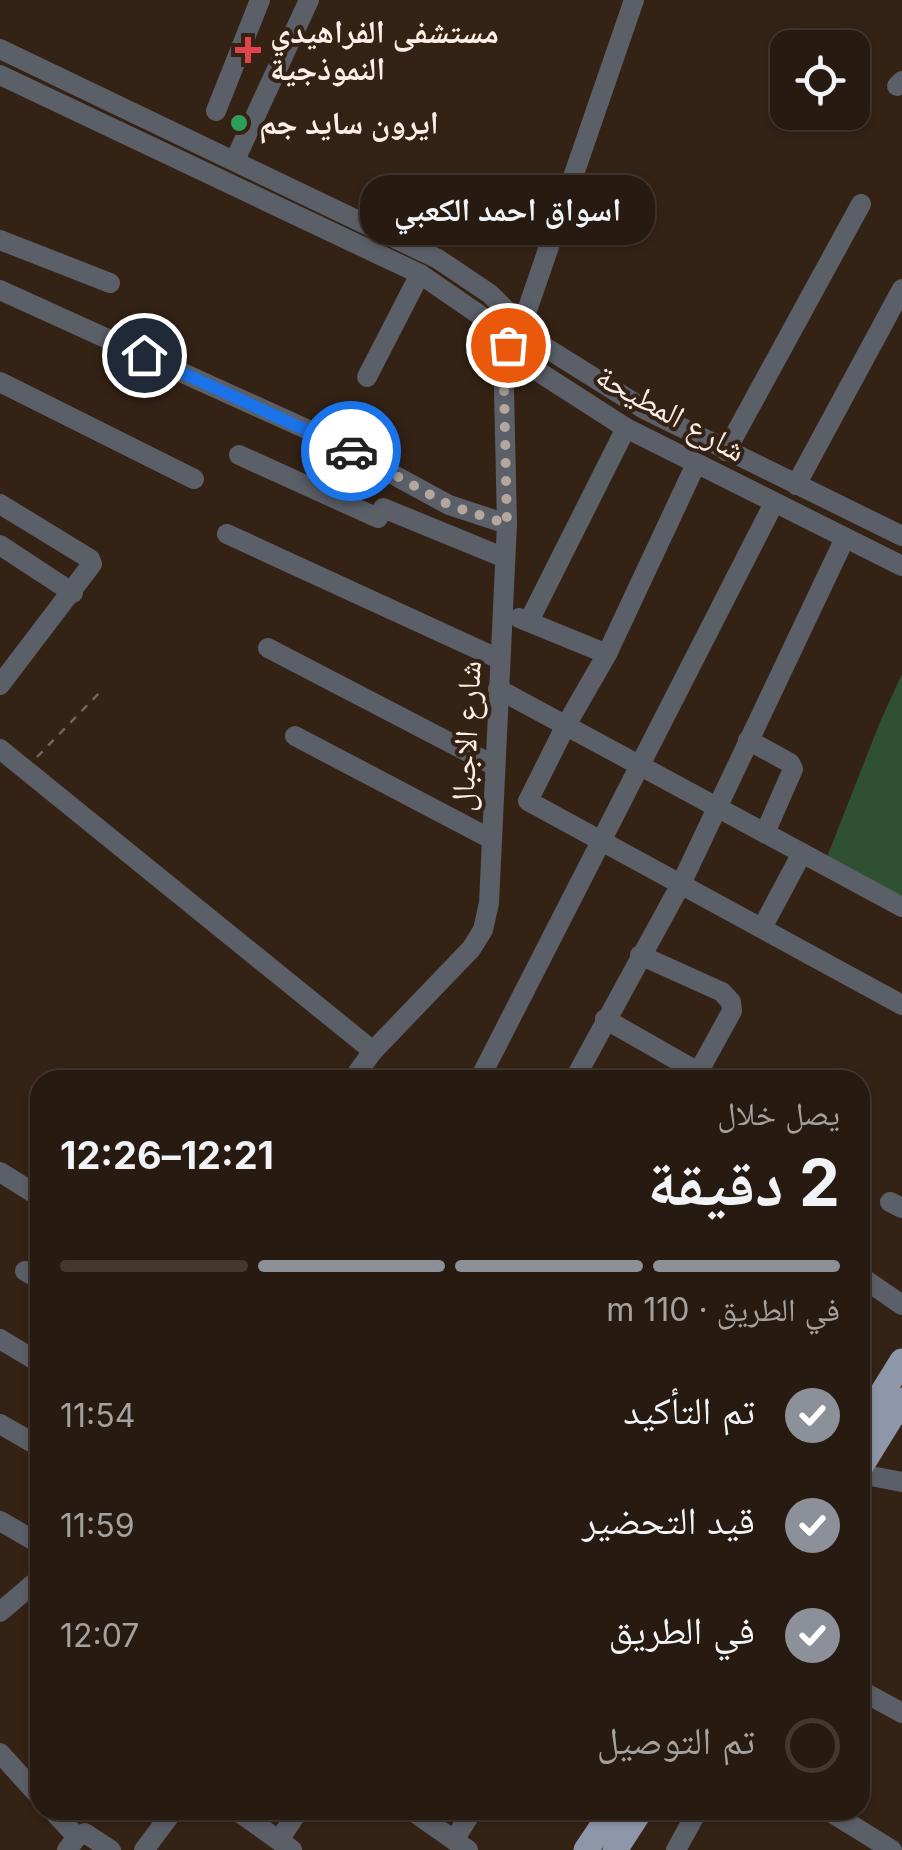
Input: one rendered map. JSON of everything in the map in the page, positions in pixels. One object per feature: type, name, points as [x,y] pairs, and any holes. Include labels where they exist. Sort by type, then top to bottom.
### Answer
[{"type":"main road","points":[[870,1412],[902,1361]]},
{"type":"main road","points":[[870,1454],[902,1400]]},
{"type":"main road","points":[[586,1850],[606,1820]]},
{"type":"main road","points":[[615,1850],[635,1820]]},
{"type":"street","points":[[216,111],[260,0]]},
{"type":"street","points":[[234,160],[308,0]]},
{"type":"street","points":[[522,325],[634,0]]},
{"type":"street","name":"شارع المطيحة","points":[[0,49],[438,258],[490,294],[540,344],[629,400],[902,536]]},
{"type":"street","name":"شارع المطيحة","points":[[0,75],[420,274],[487,320],[525,362],[626,428],[902,566]]},
{"type":"street","points":[[733,482],[735,455],[861,204]]},
{"type":"street","points":[[336,234],[347,213]]},
{"type":"street","points":[[0,240],[110,283]]},
{"type":"street","points":[[367,377],[420,274]]},
{"type":"street","points":[[0,290],[324,437],[449,505],[507,524]]},
{"type":"street","points":[[796,485],[902,290]]},
{"type":"street","name":"شارع الاجبال","points":[[359,1070],[373,1050],[471,949],[483,930],[488,904],[507,524],[504,389],[508,345]]},
{"type":"street","points":[[0,382],[194,480]]},
{"type":"street","points":[[529,622],[626,428]]},
{"type":"street","points":[[240,455],[378,518],[384,508],[505,558]]},
{"type":"street","points":[[696,464],[607,654],[528,801],[902,1005]]},
{"type":"street","points":[[489,1070],[774,502]]},
{"type":"street","points":[[0,504],[90,559],[91,570],[0,685]]},
{"type":"street","points":[[228,534],[499,658]]},
{"type":"street","points":[[579,1070],[681,884],[846,538]]},
{"type":"street","points":[[0,545],[73,593]]},
{"type":"street","points":[[503,612],[607,654]]},
{"type":"street","points":[[268,648],[495,766]]},
{"type":"street","points":[[498,689],[902,907]]},
{"type":"street","points":[[295,736],[491,838]]},
{"type":"street","points":[[748,740],[790,763],[793,769],[765,833]]},
{"type":"street","points":[[0,749],[373,1050]]},
{"type":"street","points":[[762,928],[802,853]]},
{"type":"street","points":[[640,955],[722,992],[731,1002],[732,1012],[699,1070]]},
{"type":"street","points":[[605,1019],[686,1070]]},
{"type":"street","points":[[0,1172],[30,1192]]},
{"type":"street","points":[[870,1283],[902,1305]]},
{"type":"street","points":[[0,1339],[30,1357]]},
{"type":"street","points":[[0,1424],[30,1441]]},
{"type":"street","points":[[870,1474],[902,1482]]},
{"type":"street","points":[[0,1521],[30,1538]]},
{"type":"street","points":[[0,1612],[30,1586]]},
{"type":"street","points":[[870,1695],[902,1713]]},
{"type":"street","points":[[0,1753],[30,1785]]},
{"type":"street","points":[[58,1820],[72,1843],[90,1834],[111,1850]]},
{"type":"street","points":[[144,1850],[166,1820]]},
{"type":"street","points":[[250,1820],[285,1845],[295,1820]]},
{"type":"street","points":[[425,1820],[461,1845],[470,1820]]},
{"type":"street","points":[[676,1850],[692,1820]]},
{"type":"street","points":[[843,1820],[892,1850]]},
{"type":"path","points":[[26,769],[100,692]]},
{"type":"green space","points":[[902,674],[902,898],[827,857]]},
{"type":"way so far","points":[[351,451],[449,505],[507,524],[504,389],[508,345]]},
{"type":"place","name":"مستشفى الفراهيدي النموذجية","points":[[248,50]]},
{"type":"place","name":"ايرون سايد جم","points":[[239,123]]},
{"type":"place","name":"اسواق احمد الكعبي","points":[[508,345]]},
{"type":"route","points":[[144,355],[351,451]]}]
